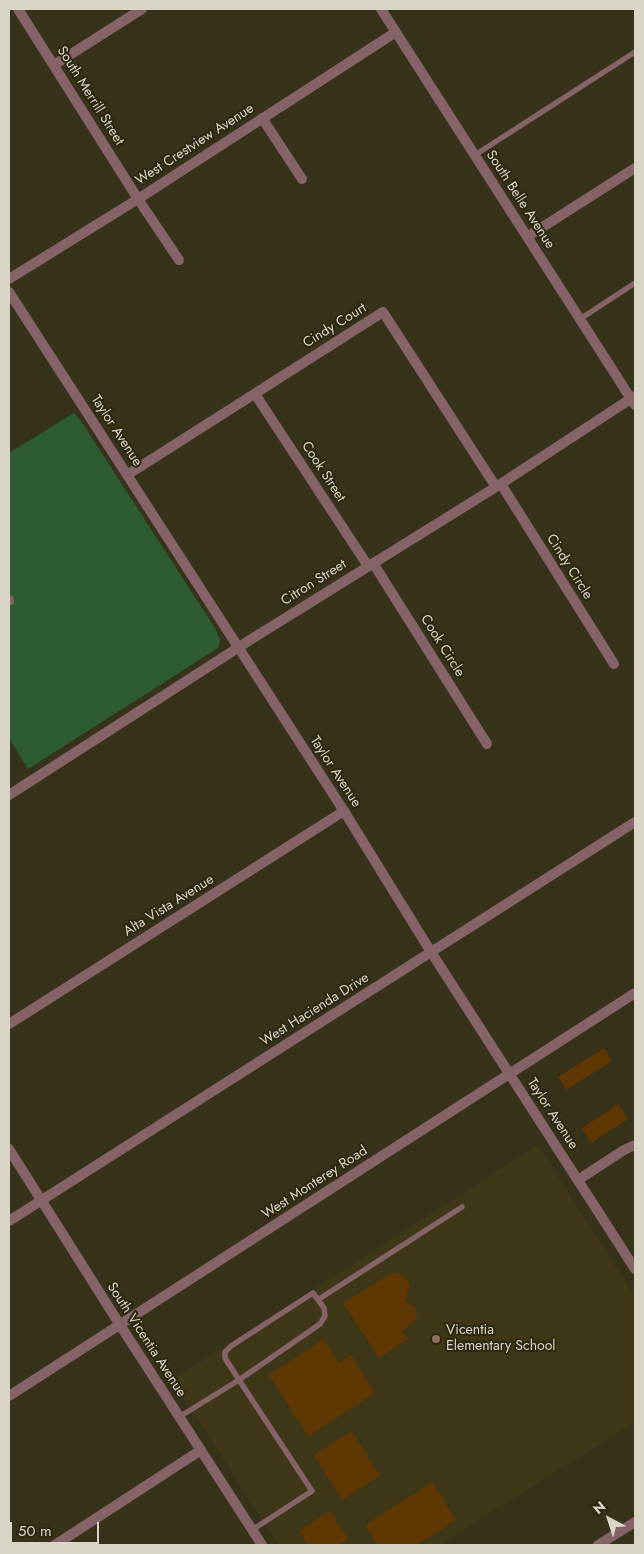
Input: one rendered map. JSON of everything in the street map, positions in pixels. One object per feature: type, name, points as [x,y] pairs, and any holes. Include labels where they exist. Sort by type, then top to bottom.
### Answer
[{"type":"street","name":"South Merrill Street","points":[[18,9],[138,199],[179,260]]},
{"type":"street","points":[[54,65],[142,9]]},
{"type":"street","name":"South Belle Avenue","points":[[381,9],[634,400]]},
{"type":"street","name":"West Crestview Avenue","points":[[9,279],[138,199],[396,32]]},
{"type":"street","points":[[262,118],[302,179]]},
{"type":"street","points":[[527,237],[635,168]]},
{"type":"street","name":"Taylor Avenue","points":[[9,292],[239,647],[431,952],[635,1269]]},
{"type":"street","name":"Cindy Court","points":[[127,475],[382,312],[498,485]]},
{"type":"street","name":"Cook Street","points":[[255,394],[370,565]]},
{"type":"street","name":"Citron Street","points":[[9,795],[239,647],[634,400]]},
{"type":"street","name":"Cindy Circle","points":[[498,485],[614,664]]},
{"type":"street","name":"Cook Circle","points":[[370,565],[487,744]]},
{"type":"street","name":"Alta Vista Avenue","points":[[9,1024],[344,811]]},
{"type":"street","name":"West Hacienda Drive","points":[[9,1221],[635,822]]},
{"type":"street","name":"West Monterey Road","points":[[9,1396],[635,993]]},
{"type":"street","points":[[578,1180],[635,1145]]},
{"type":"street","name":"South Vicentia Avenue","points":[[9,1149],[120,1326],[262,1545]]},
{"type":"street","points":[[55,1545],[69,1541],[200,1450]]},
{"type":"street","points":[[598,1545],[635,1522]]},
{"type":"lane","points":[[474,155],[635,52]]},
{"type":"lane","points":[[580,319],[635,283]]},
{"type":"lane","points":[[319,1299],[462,1207]]},
{"type":"lane","points":[[179,1417],[239,1380],[320,1324],[325,1316],[324,1308],[313,1292],[225,1352],[225,1358],[239,1380],[312,1491],[252,1530]]},
{"type":"shaded area","name":"Vicentia Elementary School","points":[[538,1145],[635,1297],[635,1422],[439,1545],[279,1545],[172,1380]]},
{"type":"green space","points":[[74,413],[215,628],[220,640],[218,648],[28,769],[9,738],[9,453]]},
{"type":"building","points":[[604,1048],[612,1061],[566,1090],[558,1077]]},
{"type":"building","points":[[618,1104],[628,1119],[591,1143],[582,1128]]},
{"type":"building","points":[[392,1273],[400,1274],[408,1280],[410,1286],[405,1301],[415,1308],[417,1316],[415,1321],[402,1331],[408,1339],[379,1358],[343,1303]]},
{"type":"building","points":[[324,1339],[339,1363],[351,1355],[375,1393],[308,1436],[269,1375]]},
{"type":"building","points":[[352,1431],[380,1476],[342,1500],[314,1455]]},
{"type":"building","points":[[432,1482],[456,1520],[417,1545],[378,1545],[365,1525]]},
{"type":"building","points":[[330,1511],[348,1539],[338,1545],[308,1545],[299,1531]]},
{"type":"place","name":"Vicentia Elementary School","points":[[436,1339]]}]
